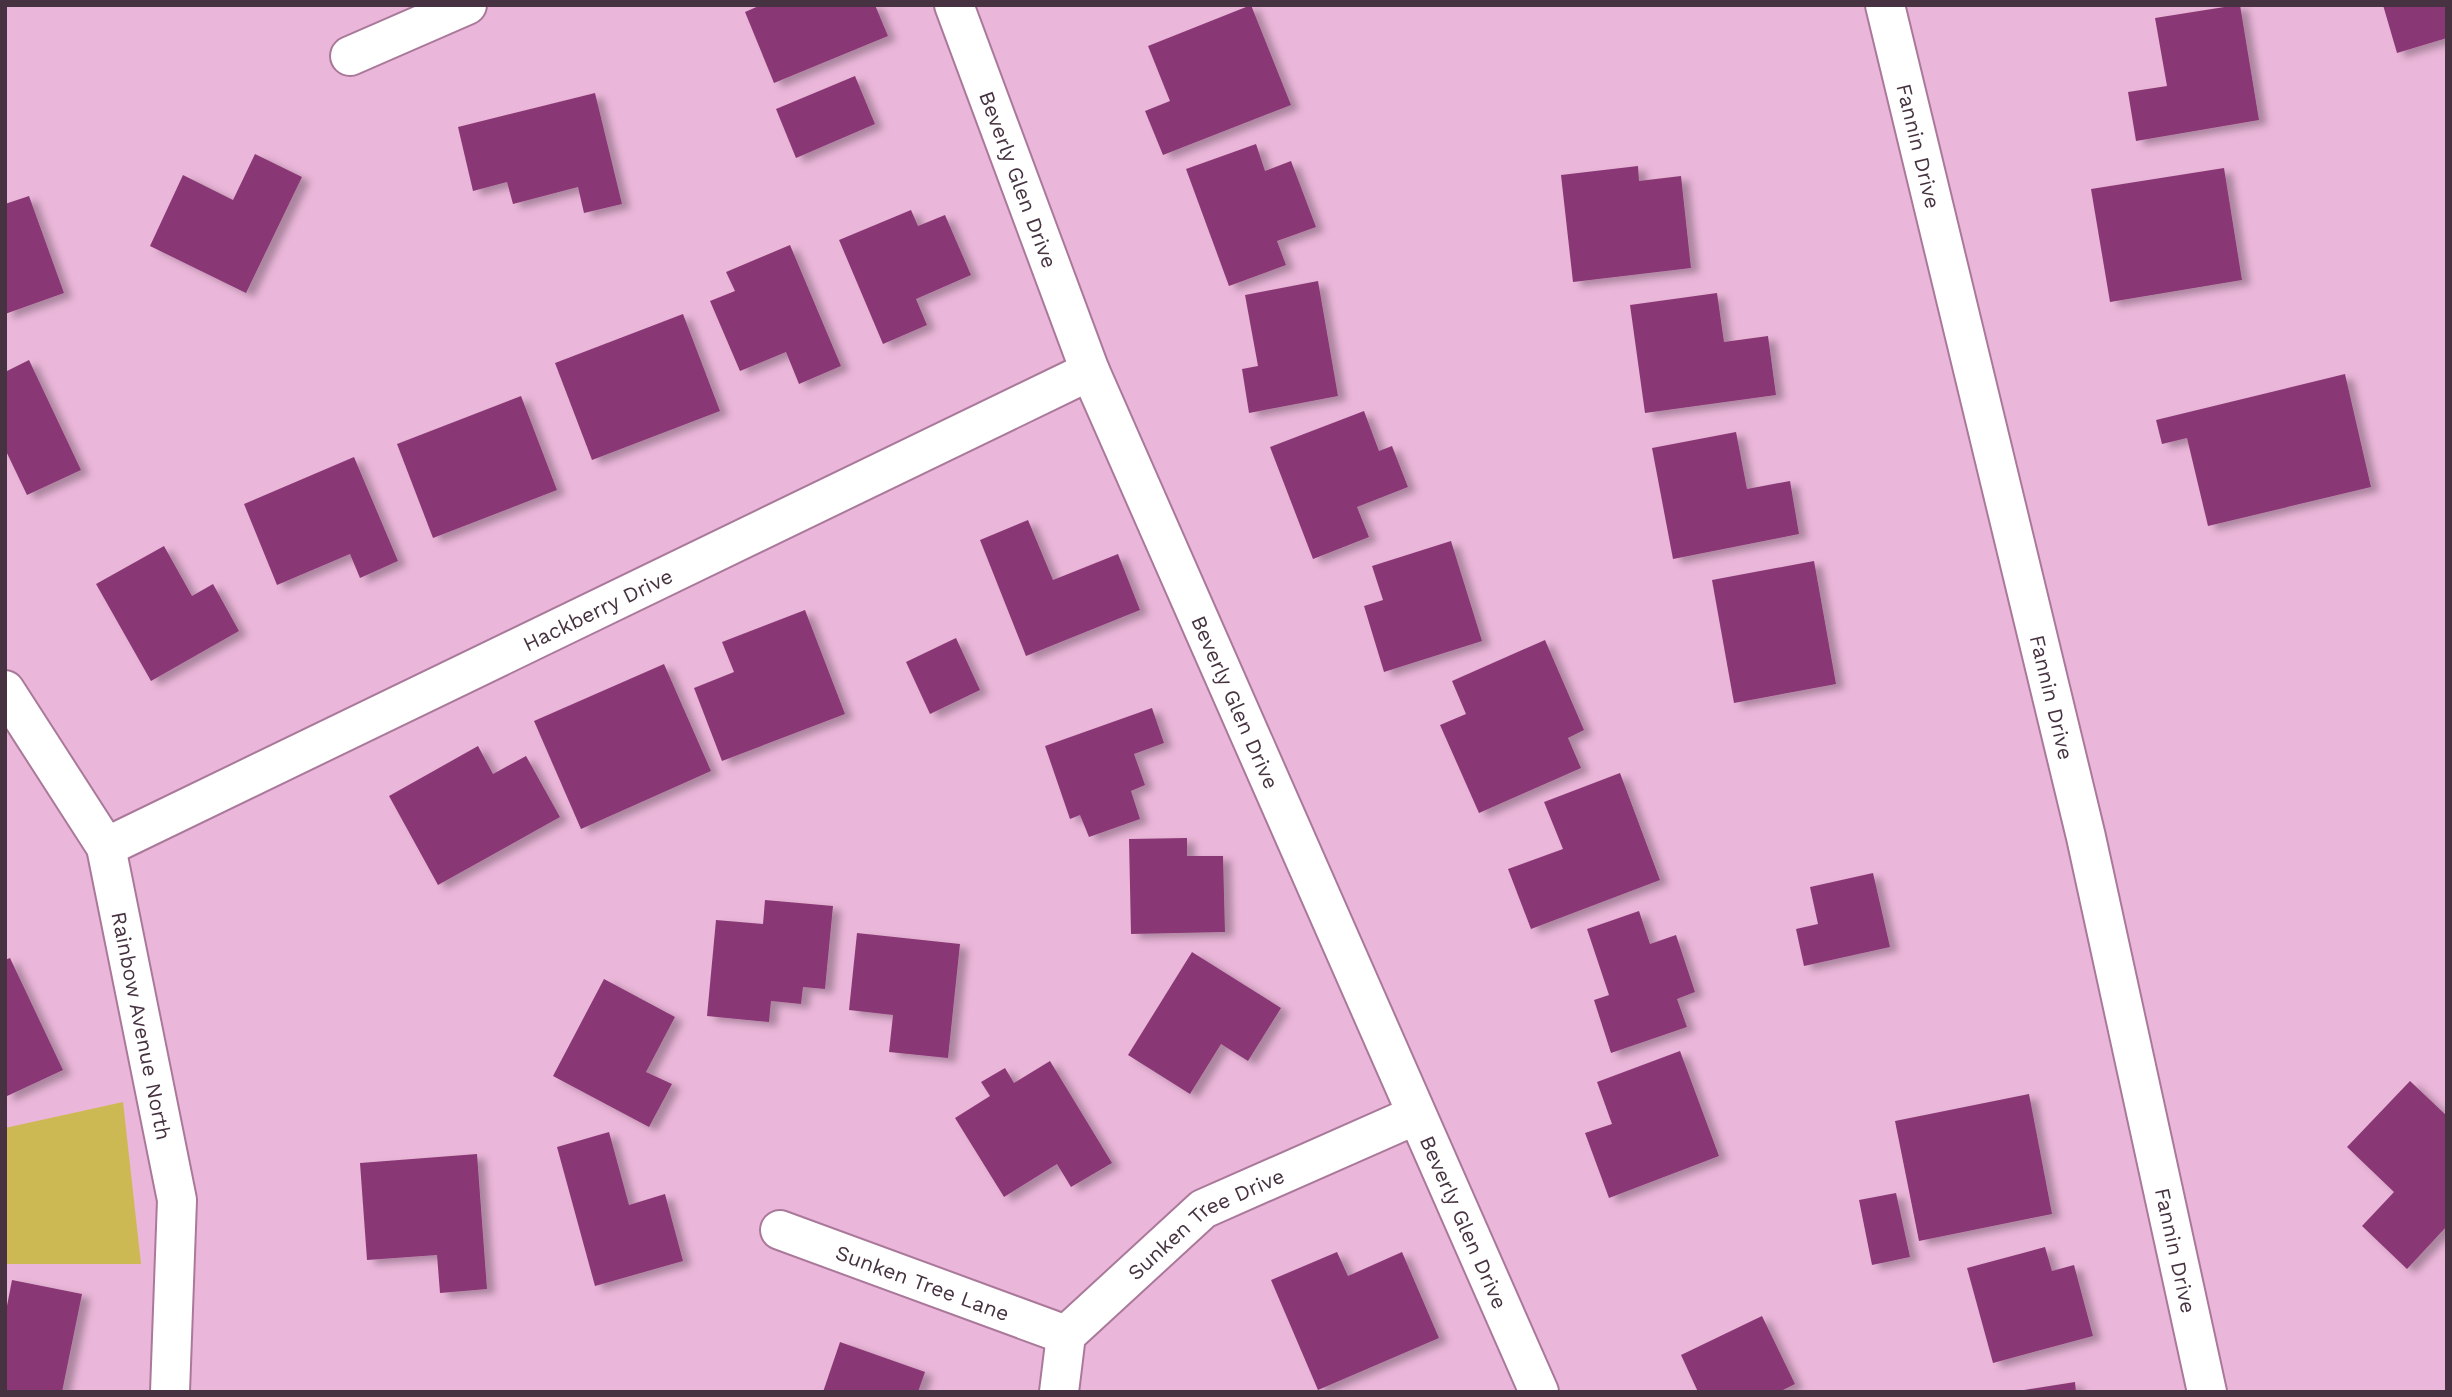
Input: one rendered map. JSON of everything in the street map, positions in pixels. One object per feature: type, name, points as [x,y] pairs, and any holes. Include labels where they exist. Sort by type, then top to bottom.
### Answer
[{"type":"street","points":[[350,56],[467,5]]},
{"type":"street","name":"Beverly Glen Drive","points":[[954,5],[1090,371],[1539,1392]]},
{"type":"street","name":"Fannin Drive","points":[[1885,5],[2086,837],[2207,1392]]},
{"type":"street","name":"Hackberry Drive","points":[[106,848],[1090,371]]},
{"type":"street","name":"Rainbow Avenue North","points":[[5,690],[106,848],[177,1200],[170,1392]]},
{"type":"street","name":"Sunken Tree Drive","points":[[1066,1335],[1203,1209],[1416,1115]]},
{"type":"street","name":"Sunken Tree Lane","points":[[780,1230],[1066,1335]]},
{"type":"street","points":[[1059,1392],[1066,1335]]},
{"type":"shaded area","points":[[123,1102],[141,1264],[5,1264],[5,1128]]},
{"type":"building","points":[[761,5],[875,5],[888,36],[774,83],[745,12]]},
{"type":"building","points":[[1251,5],[1291,105],[1163,155],[1145,111],[1170,101],[1148,46]]},
{"type":"building","points":[[2240,5],[2259,120],[2136,141],[2128,92],[2167,86],[2155,18]]},
{"type":"building","points":[[2383,5],[2447,5],[2447,38],[2397,53]]},
{"type":"building","points":[[855,76],[875,124],[796,158],[776,109]]},
{"type":"building","points":[[595,93],[622,204],[584,213],[578,187],[513,204],[507,182],[473,191],[458,127]]},
{"type":"building","points":[[1256,144],[1265,171],[1291,161],[1316,227],[1277,241],[1286,265],[1229,286],[1186,169]]},
{"type":"building","points":[[255,154],[302,177],[246,293],[150,246],[183,175],[233,200]]},
{"type":"building","points":[[1638,166],[1639,181],[1681,176],[1691,268],[1573,282],[1561,175]]},
{"type":"building","points":[[2224,168],[2242,280],[2110,302],[2091,189]]},
{"type":"building","points":[[29,196],[64,293],[5,314],[5,204]]},
{"type":"building","points":[[911,210],[918,226],[945,215],[971,275],[916,299],[927,325],[883,344],[839,240]]},
{"type":"building","points":[[790,245],[841,366],[799,384],[786,352],[740,371],[710,301],[735,291],[726,272]]},
{"type":"building","points":[[1318,281],[1338,396],[1249,413],[1242,369],[1258,366],[1245,295]]},
{"type":"building","points":[[1717,293],[1724,342],[1768,336],[1776,395],[1645,413],[1630,305]]},
{"type":"building","points":[[683,314],[720,411],[592,460],[555,363]]},
{"type":"building","points":[[29,360],[81,470],[27,495],[5,449],[5,372]]},
{"type":"building","points":[[2345,374],[2371,487],[2208,526],[2187,438],[2162,444],[2156,420]]},
{"type":"building","points":[[521,396],[557,490],[433,538],[397,444]]},
{"type":"building","points":[[1364,411],[1379,451],[1392,446],[1408,487],[1357,507],[1369,537],[1313,559],[1270,447]]},
{"type":"building","points":[[1736,432],[1747,489],[1790,481],[1799,534],[1673,559],[1652,448]]},
{"type":"building","points":[[354,457],[398,561],[360,578],[350,554],[277,585],[244,504]]},
{"type":"building","points":[[1028,520],[1053,580],[1118,554],[1140,610],[1026,656],[980,540]]},
{"type":"building","points":[[1451,541],[1482,641],[1384,672],[1364,606],[1383,600],[1372,566]]},
{"type":"building","points":[[164,546],[192,596],[213,584],[239,631],[151,681],[96,584]]},
{"type":"building","points":[[1814,561],[1836,684],[1734,703],[1712,580]]},
{"type":"building","points":[[805,610],[845,714],[722,761],[694,688],[734,672],[722,642]]},
{"type":"building","points":[[956,638],[980,690],[930,714],[906,662]]},
{"type":"building","points":[[1545,640],[1584,730],[1568,738],[1581,768],[1479,813],[1440,725],[1466,714],[1452,681]]},
{"type":"building","points":[[664,664],[711,771],[581,829],[534,721]]},
{"type":"building","points":[[1152,708],[1164,743],[1134,754],[1145,785],[1131,791],[1140,819],[1089,837],[1080,815],[1070,819],[1045,746]]},
{"type":"building","points":[[478,746],[493,774],[526,756],[560,817],[438,885],[389,796]]},
{"type":"building","points":[[1620,773],[1660,880],[1531,929],[1508,869],[1563,849],[1544,802]]},
{"type":"building","points":[[1187,838],[1187,856],[1223,856],[1225,932],[1131,934],[1129,839]]},
{"type":"building","points":[[1873,873],[1890,947],[1804,966],[1796,929],[1818,924],[1810,887]]},
{"type":"building","points":[[765,900],[833,906],[825,989],[803,987],[801,1004],[771,1001],[769,1022],[707,1016],[716,920],[763,924]]},
{"type":"building","points":[[1639,911],[1650,944],[1676,935],[1695,992],[1677,999],[1687,1027],[1611,1053],[1594,1000],[1609,995],[1587,929]]},
{"type":"building","points":[[857,933],[960,944],[948,1058],[889,1052],[893,1015],[849,1010]]},
{"type":"building","points":[[1192,952],[1281,1008],[1248,1061],[1221,1044],[1190,1094],[1128,1055]]},
{"type":"building","points":[[10,958],[63,1070],[5,1097],[5,960]]},
{"type":"building","points":[[604,979],[675,1017],[646,1072],[672,1084],[649,1127],[553,1076]]},
{"type":"building","points":[[1680,1051],[1719,1156],[1609,1198],[1585,1133],[1612,1124],[1597,1082]]},
{"type":"building","points":[[1050,1061],[1112,1163],[1071,1187],[1057,1164],[1004,1197],[955,1118],[990,1096],[981,1082],[1005,1068],[1014,1083]]},
{"type":"building","points":[[2410,1081],[2447,1116],[2447,1226],[2407,1269],[2362,1226],[2394,1192],[2347,1147]]},
{"type":"building","points":[[2029,1094],[2052,1214],[1919,1241],[1895,1121]]},
{"type":"building","points":[[609,1132],[629,1205],[665,1194],[683,1261],[595,1286],[557,1147]]},
{"type":"building","points":[[477,1154],[487,1289],[440,1293],[437,1255],[367,1260],[360,1163]]},
{"type":"building","points":[[1896,1193],[1910,1257],[1872,1265],[1859,1200]]},
{"type":"building","points":[[2045,1247],[2052,1271],[2074,1265],[2093,1336],[1993,1363],[1967,1268]]},
{"type":"building","points":[[1337,1252],[1348,1276],[1402,1252],[1439,1338],[1318,1390],[1271,1280]]},
{"type":"building","points":[[12,1280],[82,1294],[62,1392],[5,1392],[5,1316]]},
{"type":"building","points":[[1762,1316],[1795,1384],[1779,1392],[1698,1392],[1681,1355]]},
{"type":"building","points":[[840,1342],[925,1372],[918,1392],[823,1392]]},
{"type":"building","points":[[2075,1382],[2076,1392],[2024,1392],[2024,1390]]}]
